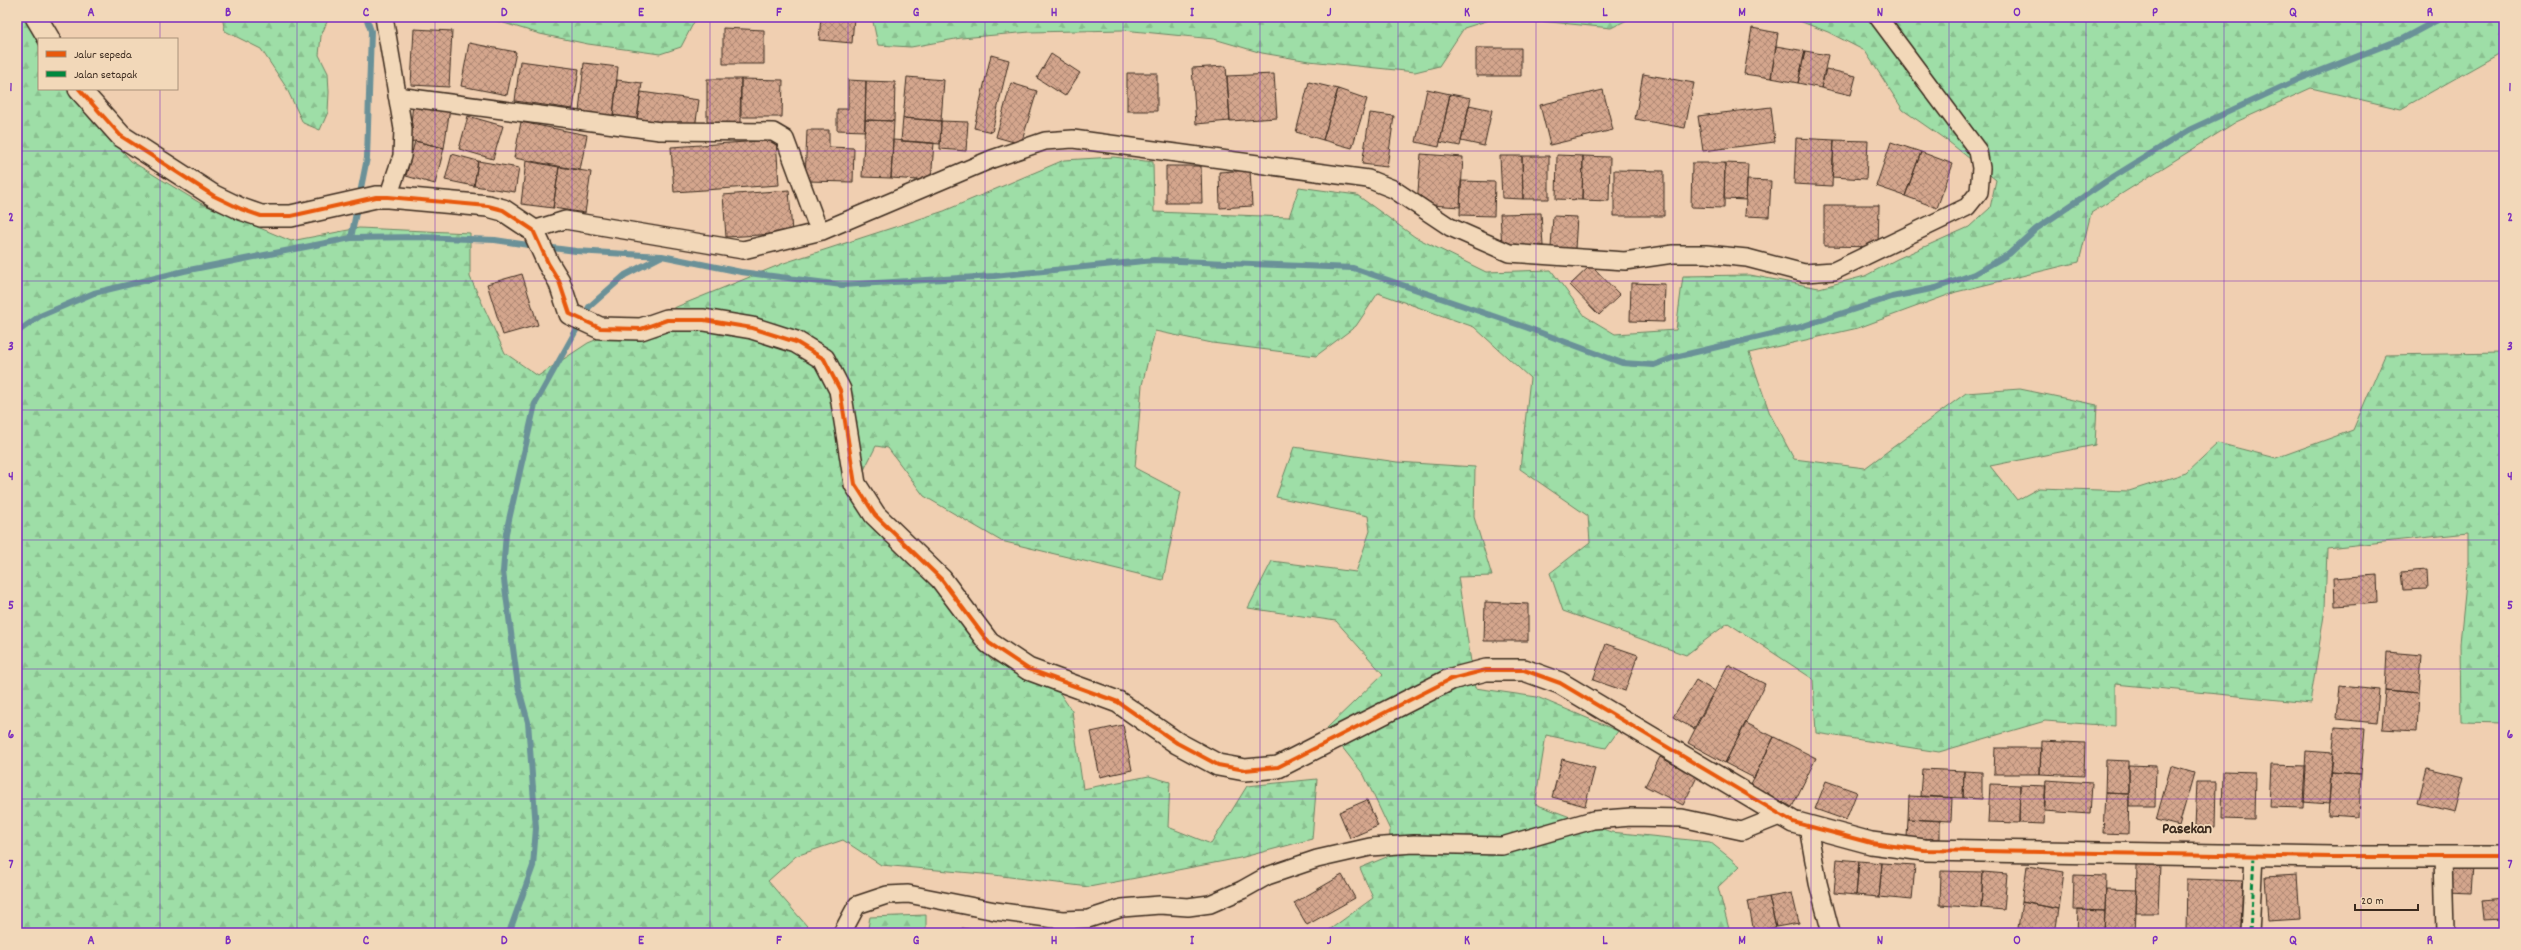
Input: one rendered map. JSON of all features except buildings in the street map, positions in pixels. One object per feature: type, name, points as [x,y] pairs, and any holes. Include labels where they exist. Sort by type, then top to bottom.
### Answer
[{"type":"street","points":[[36,17],[48,38]]},
{"type":"street","points":[[382,197],[402,156],[403,129],[384,17]]},
{"type":"street","points":[[533,230],[565,220],[742,250],[822,231],[992,159],[1045,141],[1073,138],[1368,179],[1393,189],[1450,228],[1509,253],[1625,261],[1673,254],[1706,254],[1747,258],[1804,273],[1834,271],[1967,207],[1979,192],[1981,168],[1978,151],[1878,17]]},
{"type":"street","points":[[80,90],[121,136],[214,196],[241,209],[261,216],[291,216],[382,197],[488,206],[503,210],[533,230],[548,263],[559,281],[570,314],[600,328],[641,329],[667,320],[704,320],[752,328],[796,342],[824,359],[840,390],[855,484],[875,515],[941,579],[989,643],[1028,669],[1118,702],[1177,743],[1218,765],[1245,770],[1278,767],[1451,679],[1486,670],[1524,670],[1560,683],[1782,815],[1808,827],[1871,843],[1924,850],[2504,857]]},
{"type":"street","points":[[397,96],[660,131],[773,132],[785,139],[815,220],[822,231]]},
{"type":"street","points":[[842,933],[857,905],[887,895],[908,894],[995,911],[1062,920],[1088,919],[1122,908],[1160,906],[1188,907],[1210,904],[1242,890],[1267,876],[1317,859],[1370,847],[1414,844],[1502,846],[1593,820],[1631,817],[1682,818],[1742,831],[1782,815]]},
{"type":"street","points":[[1808,827],[1818,883],[1831,933]]},
{"type":"street","points":[[2250,933],[2254,855]]},
{"type":"street","points":[[2443,857],[2444,933]]},
{"type":"green space","points":[[17,17],[26,17],[38,38],[38,90],[70,90],[131,161],[200,203],[291,241],[359,228],[470,233],[470,277],[505,353],[538,376],[588,343],[784,263],[944,211],[1064,160],[1114,157],[1153,162],[1154,212],[1289,217],[1299,187],[1357,195],[1415,237],[1486,272],[1551,270],[1585,316],[1615,334],[1676,330],[1683,276],[1750,275],[1819,288],[1865,276],[1897,259],[1969,227],[1990,208],[1996,180],[1949,142],[1903,110],[1865,51],[1828,32],[1789,17],[2504,17],[2504,51],[2401,109],[2311,88],[2236,122],[2091,213],[2079,262],[1956,292],[1858,328],[1749,353],[1770,414],[1794,459],[1865,468],[1966,393],[2020,389],[2097,405],[2095,445],[1990,466],[2017,500],[2039,488],[2129,491],[2186,473],[2218,443],[2276,458],[2353,430],[2385,355],[2504,353],[2504,723],[2461,722],[2460,644],[2468,563],[2468,533],[2327,548],[2325,609],[2310,703],[2115,684],[2115,726],[2045,721],[1939,752],[1816,733],[1813,679],[1728,623],[1686,655],[1563,611],[1550,573],[1590,542],[1588,516],[1520,469],[1530,378],[1474,327],[1378,293],[1356,326],[1316,356],[1212,343],[1155,331],[1142,385],[1135,468],[1181,492],[1163,580],[1001,541],[924,496],[888,448],[876,446],[862,474],[930,582],[991,660],[1057,689],[1072,711],[1083,789],[1149,776],[1170,782],[1168,827],[1211,844],[1247,786],[1317,779],[1312,839],[1240,858],[1089,887],[994,875],[881,865],[843,840],[796,856],[768,881],[813,933],[17,933]]},
{"type":"green space","points":[[222,17],[329,17],[321,36],[319,55],[328,73],[329,92],[328,112],[320,130],[303,123],[286,87],[261,49],[225,31]]},
{"type":"green space","points":[[484,17],[702,17],[695,20],[681,47],[660,54],[588,44],[540,34]]},
{"type":"green space","points":[[872,17],[1499,17],[1464,28],[1439,66],[1415,72],[1309,61],[1262,53],[1214,39],[1123,30],[1030,32],[961,38],[911,47],[878,45]]},
{"type":"green space","points":[[1499,17],[1633,17],[1611,28]]},
{"type":"green space","points":[[1294,447],[1397,462],[1475,467],[1474,517],[1492,576],[1458,577],[1475,688],[1537,697],[1618,731],[1606,748],[1546,735],[1535,804],[1611,832],[1710,842],[1740,866],[1718,887],[1730,933],[1325,933],[1373,898],[1360,868],[1389,856],[1390,830],[1364,775],[1327,728],[1383,674],[1336,621],[1248,608],[1272,561],[1356,572],[1370,531],[1368,516],[1276,497]]},
{"type":"green space","points":[[926,915],[926,933],[867,933],[870,917]]},
{"type":"waterway","points":[[351,238],[367,158],[371,31],[366,17]]},
{"type":"waterway","points":[[509,933],[533,866],[536,828],[528,722],[518,686],[503,572],[506,533],[535,404],[589,307],[625,275],[662,256],[741,272],[842,285],[994,276],[1154,260],[1353,268],[1528,328],[1622,363],[1654,365],[1675,357],[1797,328],[1892,297],[1936,288],[1974,274],[2009,254],[2036,229],[2108,180],[2189,130],[2297,80],[2404,38],[2443,17]]},
{"type":"waterway","points":[[17,332],[40,316],[94,293],[184,271],[351,238],[418,237],[495,240],[535,246]]},
{"type":"waterway","points":[[545,247],[576,251],[661,256]]},
{"type":"marked path","points":[[2250,933],[2254,855]]},
{"type":"cycle path","points":[[80,90],[121,136],[214,196],[241,209],[261,216],[291,216],[376,197],[488,206],[503,210],[533,230],[548,263],[559,281],[570,314],[600,328],[641,329],[667,320],[704,320],[752,328],[796,342],[824,359],[840,390],[855,484],[875,515],[941,579],[989,643],[1028,669],[1118,702],[1177,743],[1218,765],[1245,770],[1278,767],[1451,679],[1486,670],[1524,670],[1560,683],[1793,822],[1871,843],[1924,850],[2332,857],[2504,857]]},
{"type":"district","name":"Pasekan","points":[[2187,829]]}]
